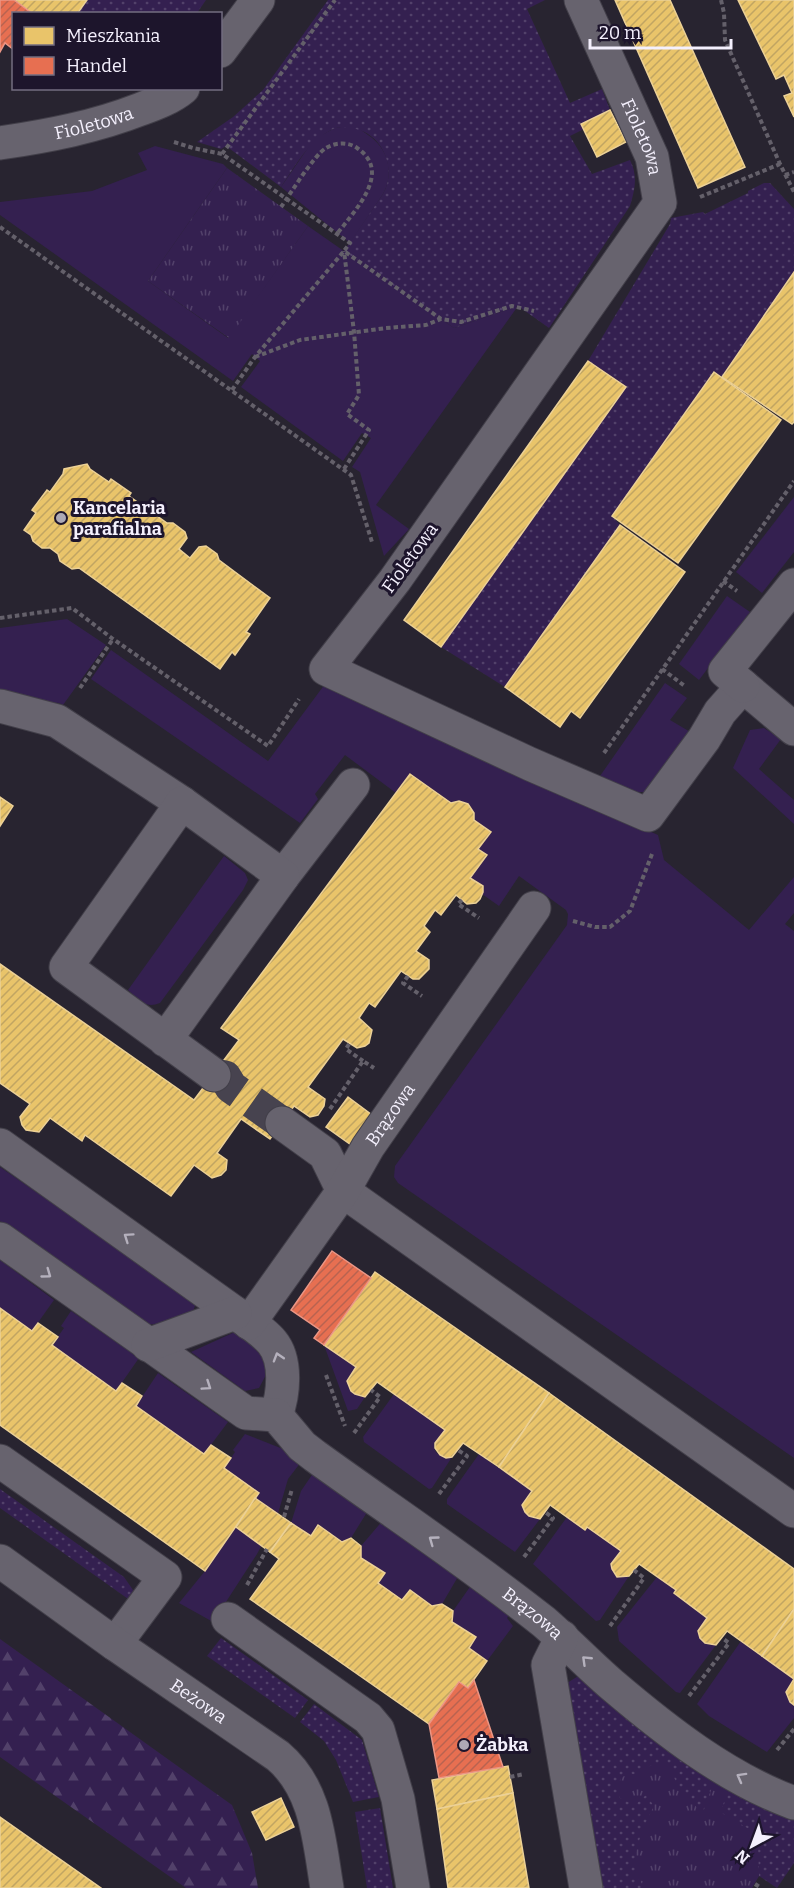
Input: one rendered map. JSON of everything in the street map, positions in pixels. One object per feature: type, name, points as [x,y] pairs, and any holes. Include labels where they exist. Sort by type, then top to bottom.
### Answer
[{"type":"street","points":[[222,48],[258,0]]},
{"type":"street","name":"Fioletowa","points":[[581,0],[652,157],[660,203],[395,580],[326,669],[531,764],[648,815],[704,739],[720,712],[743,686]]},
{"type":"street","name":"Fioletowa","points":[[0,143],[74,130],[116,119],[153,105],[179,90]]},
{"type":"street","points":[[794,585],[725,671],[794,729]]},
{"type":"street","points":[[0,706],[57,721],[182,803],[283,876]]},
{"type":"street","points":[[165,1040],[283,876],[352,785]]},
{"type":"street","points":[[182,803],[66,967],[214,1075]]},
{"type":"street","name":"Brązowa","points":[[242,1318],[343,1191],[368,1147],[534,908]]},
{"type":"street","points":[[282,1123],[325,1154],[343,1191],[794,1511]]},
{"type":"street","points":[[0,1146],[273,1342],[280,1360],[282,1390],[276,1414],[246,1413],[0,1239]]},
{"type":"street","points":[[148,1345],[242,1318]]},
{"type":"street","name":"Brązowa","points":[[276,1414],[302,1446],[513,1598],[562,1638],[610,1683],[674,1735],[728,1770],[794,1803]]},
{"type":"street","points":[[0,1461],[165,1577],[115,1644]]},
{"type":"street","name":"Beżowa","points":[[0,1561],[291,1767],[302,1782],[315,1815],[327,1888]]},
{"type":"street","points":[[228,1619],[368,1718],[378,1730],[398,1799],[413,1888]]},
{"type":"street","points":[[562,1638],[548,1665],[586,1888]]},
{"type":"path","points":[[222,154],[335,0]]},
{"type":"path","points":[[721,0],[725,40],[794,192]]},
{"type":"path","points":[[170,140],[222,154],[350,243],[255,357],[232,390]]},
{"type":"path","points":[[281,207],[325,148],[339,143],[353,145],[364,152],[371,163],[373,177],[365,195],[337,234]]},
{"type":"path","points":[[702,197],[780,164]]},
{"type":"path","points":[[785,175],[794,172]]},
{"type":"path","points":[[0,227],[351,475],[378,563],[395,580]]},
{"type":"path","points":[[344,251],[359,394],[347,414],[369,430],[344,469]]},
{"type":"path","points":[[344,251],[441,319],[461,322],[512,306],[535,312],[544,309]]},
{"type":"path","points":[[255,357],[300,340],[426,325],[441,319]]},
{"type":"path","points":[[581,785],[794,481]]},
{"type":"path","points":[[723,581],[738,592]]},
{"type":"path","points":[[0,618],[72,608],[268,746],[294,706]]},
{"type":"path","points":[[86,679],[113,639]]},
{"type":"path","points":[[662,669],[685,686]]},
{"type":"path","points":[[567,919],[582,924],[610,927],[630,911],[655,844]]},
{"type":"path","points":[[408,976],[403,983],[430,1002]]},
{"type":"path","points":[[350,1044],[346,1049],[363,1061]]},
{"type":"path","points":[[345,1087],[350,1091]]},
{"type":"path","points":[[323,1367],[346,1428]]},
{"type":"path","points":[[350,1438],[380,1397],[371,1390]]},
{"type":"path","points":[[435,1500],[467,1456],[458,1450]]},
{"type":"path","points":[[284,1517],[293,1487]]},
{"type":"path","points":[[528,1552],[554,1518],[545,1512]]},
{"type":"path","points":[[604,1634],[644,1578],[634,1570]]},
{"type":"path","points":[[688,1698],[729,1642],[722,1638]]},
{"type":"path","points":[[775,1752],[794,1729]]},
{"type":"path","points":[[755,1884],[761,1888]]},
{"type":"green space","points":[[87,0],[206,0],[198,12],[78,12]]},
{"type":"green space","points":[[328,0],[545,0],[527,9],[570,103],[602,89],[610,110],[582,124],[584,129],[570,136],[592,174],[630,160],[635,177],[630,206],[549,328],[518,306],[454,328],[344,251],[383,194],[387,183],[389,172],[383,150],[368,134],[358,129],[339,128],[324,134],[303,154],[281,187],[226,146],[221,149],[197,142],[233,117],[263,90]]},
{"type":"green space","points":[[348,127],[361,130],[375,140],[388,162],[387,186],[350,243],[281,187],[314,139],[335,128]]},
{"type":"green space","points":[[155,146],[223,164],[227,168],[148,281],[228,338],[308,226],[454,328],[518,306],[376,505],[409,529],[384,556],[360,472],[352,467],[371,438],[362,433],[343,461],[241,387],[260,361],[252,354],[233,381],[0,215],[0,202],[92,191],[147,170],[138,153]]},
{"type":"green space","points":[[227,168],[308,226],[229,338],[148,281]]},
{"type":"green space","points":[[764,183],[770,183],[794,209],[794,272],[722,377],[714,372],[612,516],[620,525],[505,687],[441,647],[625,387],[588,361],[670,224],[671,218],[703,212],[705,214]]},
{"type":"green space","points":[[794,497],[794,552],[762,593],[736,572]]},
{"type":"green space","points":[[727,596],[750,612],[699,680],[679,664]]},
{"type":"green space","points":[[67,619],[106,645],[63,705],[0,694],[0,628]]},
{"type":"green space","points":[[111,650],[268,761],[325,684],[658,835],[664,860],[749,930],[794,877],[794,913],[785,924],[794,931],[794,1458],[398,1183],[394,1177],[395,1166],[567,925],[566,910],[519,876],[499,906],[482,894],[483,886],[470,878],[486,855],[478,849],[491,832],[474,820],[474,813],[468,804],[459,801],[451,803],[410,774],[396,793],[345,755],[315,794],[318,799],[300,823],[91,679]]},
{"type":"green space","points":[[665,683],[687,698],[670,720],[692,733],[651,792],[627,792],[600,776]]},
{"type":"green space","points":[[764,728],[781,739],[759,769],[794,800],[794,824],[733,768],[750,730]]},
{"type":"green space","points":[[224,856],[245,873],[248,880],[243,890],[160,1003],[146,1004],[128,990]]},
{"type":"green space","points":[[0,1167],[196,1303],[193,1311],[164,1323],[144,1325],[0,1221]]},
{"type":"green space","points":[[0,1260],[54,1300],[32,1331],[0,1308]]},
{"type":"green space","points":[[71,1311],[139,1358],[116,1391],[52,1345],[64,1328],[61,1326]]},
{"type":"green space","points":[[237,1331],[263,1354],[267,1373],[259,1388],[245,1391],[191,1352]]},
{"type":"green space","points":[[324,1345],[356,1367],[347,1381],[353,1392],[365,1397],[357,1409],[348,1411]]},
{"type":"green space","points":[[158,1373],[228,1422],[204,1454],[136,1406]]},
{"type":"green space","points":[[394,1394],[445,1430],[434,1447],[442,1456],[452,1457],[432,1488],[429,1489],[364,1442],[363,1437]]},
{"type":"green space","points":[[245,1434],[288,1451],[301,1462],[288,1479],[277,1517],[257,1554],[213,1622],[179,1603],[205,1571],[259,1493],[224,1468],[235,1452],[233,1450]]},
{"type":"green space","points":[[479,1454],[532,1491],[523,1505],[529,1516],[540,1519],[515,1552],[447,1504],[447,1499]]},
{"type":"green space","points":[[316,1469],[369,1509],[351,1538],[342,1542],[318,1525],[311,1536],[291,1523],[301,1491]]},
{"type":"green space","points":[[0,1489],[124,1577],[133,1590],[131,1601],[0,1508]]},
{"type":"green space","points":[[567,1517],[584,1530],[587,1527],[621,1551],[611,1564],[612,1569],[617,1577],[629,1576],[600,1620],[596,1621],[533,1564]]},
{"type":"green space","points":[[384,1519],[459,1575],[442,1604],[432,1606],[410,1590],[402,1600],[378,1583],[384,1573],[361,1558],[361,1546]]},
{"type":"green space","points":[[657,1577],[676,1590],[674,1593],[707,1618],[698,1631],[700,1637],[709,1644],[716,1645],[680,1693],[676,1692],[619,1641],[617,1627]]},
{"type":"green space","points":[[472,1584],[512,1612],[507,1618],[513,1626],[487,1661],[469,1648],[476,1637],[452,1622],[453,1611]]},
{"type":"green space","points":[[221,1638],[308,1700],[295,1718],[207,1656]]},
{"type":"green space","points":[[0,1639],[232,1805],[252,1853],[258,1888],[186,1888],[0,1757]]},
{"type":"green space","points":[[741,1641],[794,1679],[786,1692],[790,1702],[794,1705],[794,1718],[767,1752],[709,1716],[697,1704]]},
{"type":"green space","points":[[580,1675],[716,1776],[702,1815],[687,1794],[679,1792],[670,1770],[661,1764],[648,1767],[640,1776],[629,1773],[621,1778],[617,1787],[620,1798],[635,1805],[646,1795],[654,1806],[643,1831],[635,1860],[637,1877],[646,1888],[601,1888],[567,1683]]},
{"type":"green space","points":[[314,1704],[362,1740],[379,1797],[353,1802],[336,1760],[324,1741],[300,1722]]},
{"type":"green space","points":[[589,1705],[713,1781],[791,1822],[752,1888],[621,1888]]},
{"type":"green space","points":[[731,1785],[794,1813],[794,1863],[777,1888],[759,1876],[758,1842],[754,1832],[720,1812]]},
{"type":"green space","points":[[380,1808],[393,1888],[367,1888],[355,1812]]},
{"type":"building: Mieszkania","points":[[14,0],[87,0],[78,12],[30,12]]},
{"type":"building: Mieszkania","points":[[615,0],[670,0],[745,167],[698,188]]},
{"type":"building: Mieszkania","points":[[738,0],[794,0],[794,117],[784,96],[792,93],[784,75],[776,79]]},
{"type":"building: Mieszkania","points":[[610,110],[626,142],[597,157],[581,124]]},
{"type":"building: Mieszkania","points":[[794,272],[794,422],[792,424],[722,377]]},
{"type":"building: Mieszkania","points":[[588,361],[626,387],[441,647],[404,620]]},
{"type":"building: Mieszkania","points":[[714,372],[781,420],[678,563],[612,516]]},
{"type":"building: Mieszkania","points":[[87,464],[90,469],[109,482],[111,479],[131,493],[129,496],[167,523],[173,523],[185,532],[187,538],[179,549],[190,558],[199,547],[206,546],[217,554],[219,560],[270,598],[246,632],[250,634],[235,655],[232,652],[220,669],[79,568],[72,569],[60,561],[58,554],[50,548],[42,548],[24,530],[36,513],[32,510],[47,490],[50,492],[64,469]]},
{"type":"building: Mieszkania","points":[[620,525],[685,572],[580,718],[571,711],[560,727],[505,687]]},
{"type":"building: Mieszkania","points":[[410,774],[451,803],[459,801],[468,804],[474,813],[474,820],[491,832],[478,849],[487,855],[470,878],[483,886],[483,892],[476,903],[467,904],[456,895],[441,915],[435,910],[424,926],[430,932],[416,951],[429,960],[429,969],[419,979],[413,979],[401,971],[375,1007],[369,1003],[359,1018],[372,1030],[369,1043],[357,1048],[343,1039],[308,1087],[325,1099],[324,1106],[318,1115],[310,1117],[294,1106],[270,1139],[241,1119],[217,1153],[227,1160],[226,1170],[221,1175],[212,1178],[194,1165],[171,1196],[85,1135],[82,1141],[50,1118],[39,1132],[26,1130],[20,1117],[30,1104],[0,1083],[0,964],[194,1100],[239,1040],[221,1028]]},
{"type":"building: Mieszkania","points":[[0,797],[13,806],[0,826]]},
{"type":"building: Mieszkania","points":[[348,1097],[376,1118],[354,1147],[326,1127]]},
{"type":"building: Mieszkania","points":[[375,1272],[549,1393],[499,1467],[463,1443],[452,1457],[446,1458],[440,1455],[435,1448],[435,1443],[445,1430],[377,1382],[365,1397],[351,1391],[347,1381],[356,1367],[324,1345]]},
{"type":"building: Mieszkania","points":[[0,1308],[32,1331],[38,1323],[58,1337],[52,1345],[116,1391],[122,1383],[142,1396],[136,1406],[204,1454],[211,1445],[231,1458],[224,1468],[259,1493],[205,1571],[0,1425]]},
{"type":"building: Mieszkania","points":[[549,1393],[794,1569],[794,1609],[762,1656],[727,1631],[716,1645],[705,1643],[698,1631],[707,1618],[674,1593],[676,1590],[639,1564],[629,1576],[617,1577],[611,1564],[621,1551],[587,1527],[585,1530],[550,1505],[540,1519],[529,1516],[525,1512],[522,1505],[532,1491],[499,1467]]},
{"type":"building: Mieszkania","points":[[255,1498],[291,1523],[270,1552],[236,1527]]},
{"type":"building: Mieszkania","points":[[291,1523],[311,1536],[318,1525],[342,1542],[351,1538],[361,1546],[361,1558],[385,1573],[378,1583],[402,1600],[410,1590],[432,1606],[442,1604],[453,1611],[452,1622],[476,1637],[469,1648],[487,1661],[468,1688],[459,1682],[429,1724],[250,1599],[279,1559],[270,1552]]},
{"type":"building: Mieszkania","points":[[794,1609],[794,1679],[762,1656]]},
{"type":"building: Mieszkania","points":[[794,1679],[794,1705],[790,1702],[786,1692]]},
{"type":"building: Mieszkania","points":[[508,1766],[513,1793],[437,1809],[432,1780]]},
{"type":"building: Mieszkania","points":[[513,1793],[529,1888],[448,1888],[437,1809]]},
{"type":"building: Mieszkania","points":[[281,1798],[294,1827],[266,1840],[252,1812]]},
{"type":"building: Mieszkania","points":[[0,1817],[101,1888],[0,1888]]},
{"type":"building: Handel","points":[[0,0],[14,0],[30,12],[12,12],[12,48],[5,43],[0,52]]},
{"type":"building: Handel","points":[[332,1251],[371,1278],[324,1345],[314,1338],[320,1330],[291,1310]]},
{"type":"building: Handel","name":"Żabka","points":[[474,1680],[503,1767],[439,1778],[429,1724],[459,1682],[468,1688]]},
{"type":"tunnel","points":[[214,1075],[225,1077],[231,1087],[282,1123]]},
{"type":"place","name":"Kancelaria parafialna","points":[[61,518]]},
{"type":"place","name":"Żabka","points":[[464,1745]]}]
